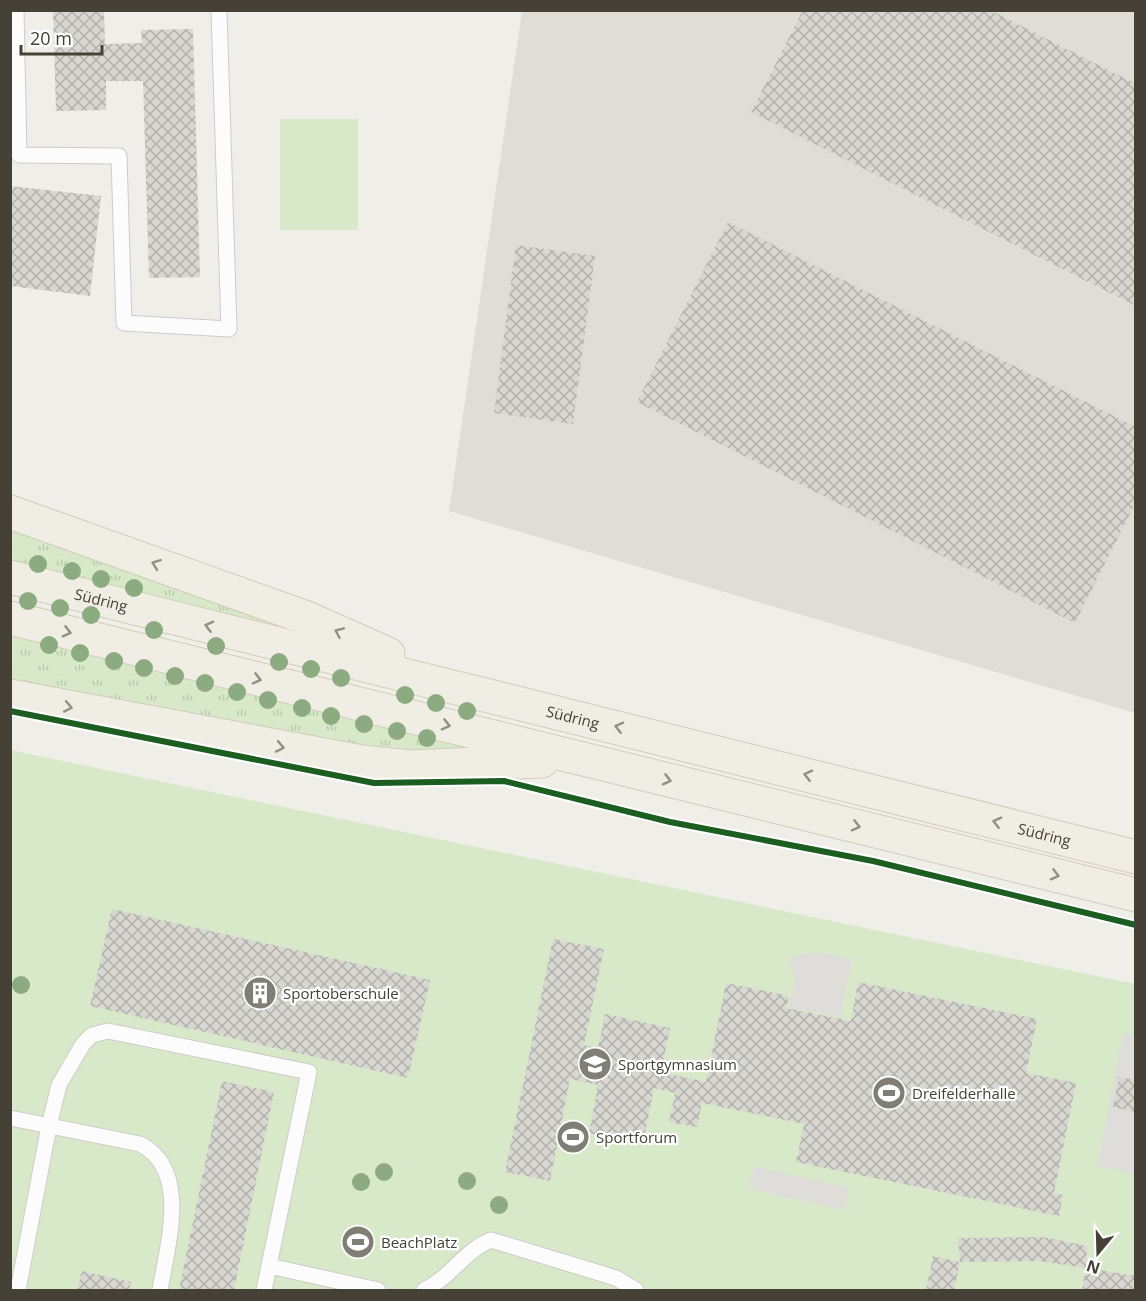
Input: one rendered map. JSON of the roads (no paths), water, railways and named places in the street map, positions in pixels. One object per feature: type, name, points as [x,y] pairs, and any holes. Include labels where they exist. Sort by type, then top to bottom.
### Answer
[{"type":"main road","points":[[10,512],[307,618],[470,689]]},
{"type":"main road","name":"Südring","points":[[10,577],[470,689],[1136,857]]},
{"type":"main road","points":[[10,618],[1136,895]]},
{"type":"main road","points":[[10,696],[362,762],[410,767],[520,761],[589,761]]},
{"type":"lane","points":[[16,10],[19,154],[119,156],[124,323],[229,329],[219,10]]},
{"type":"lane","points":[[18,1290],[59,1085],[83,1044],[99,1032],[117,1032],[309,1072],[264,1290]]},
{"type":"lane","points":[[10,1118],[140,1144],[152,1150],[159,1159],[174,1206],[160,1290]]},
{"type":"lane","points":[[424,1290],[440,1282],[479,1245],[491,1240],[616,1278],[636,1290]]},
{"type":"lane","points":[[268,1266],[378,1290]]},
{"type":"place","name":"Sportoberschule","points":[[260,993]]},
{"type":"place","name":"Sportgymnasium","points":[[595,1064]]},
{"type":"place","name":"Dreifelderhalle","points":[[889,1093]]},
{"type":"place","name":"Sportforum","points":[[573,1137]]},
{"type":"place","name":"BeachPlatz","points":[[358,1242]]}]
